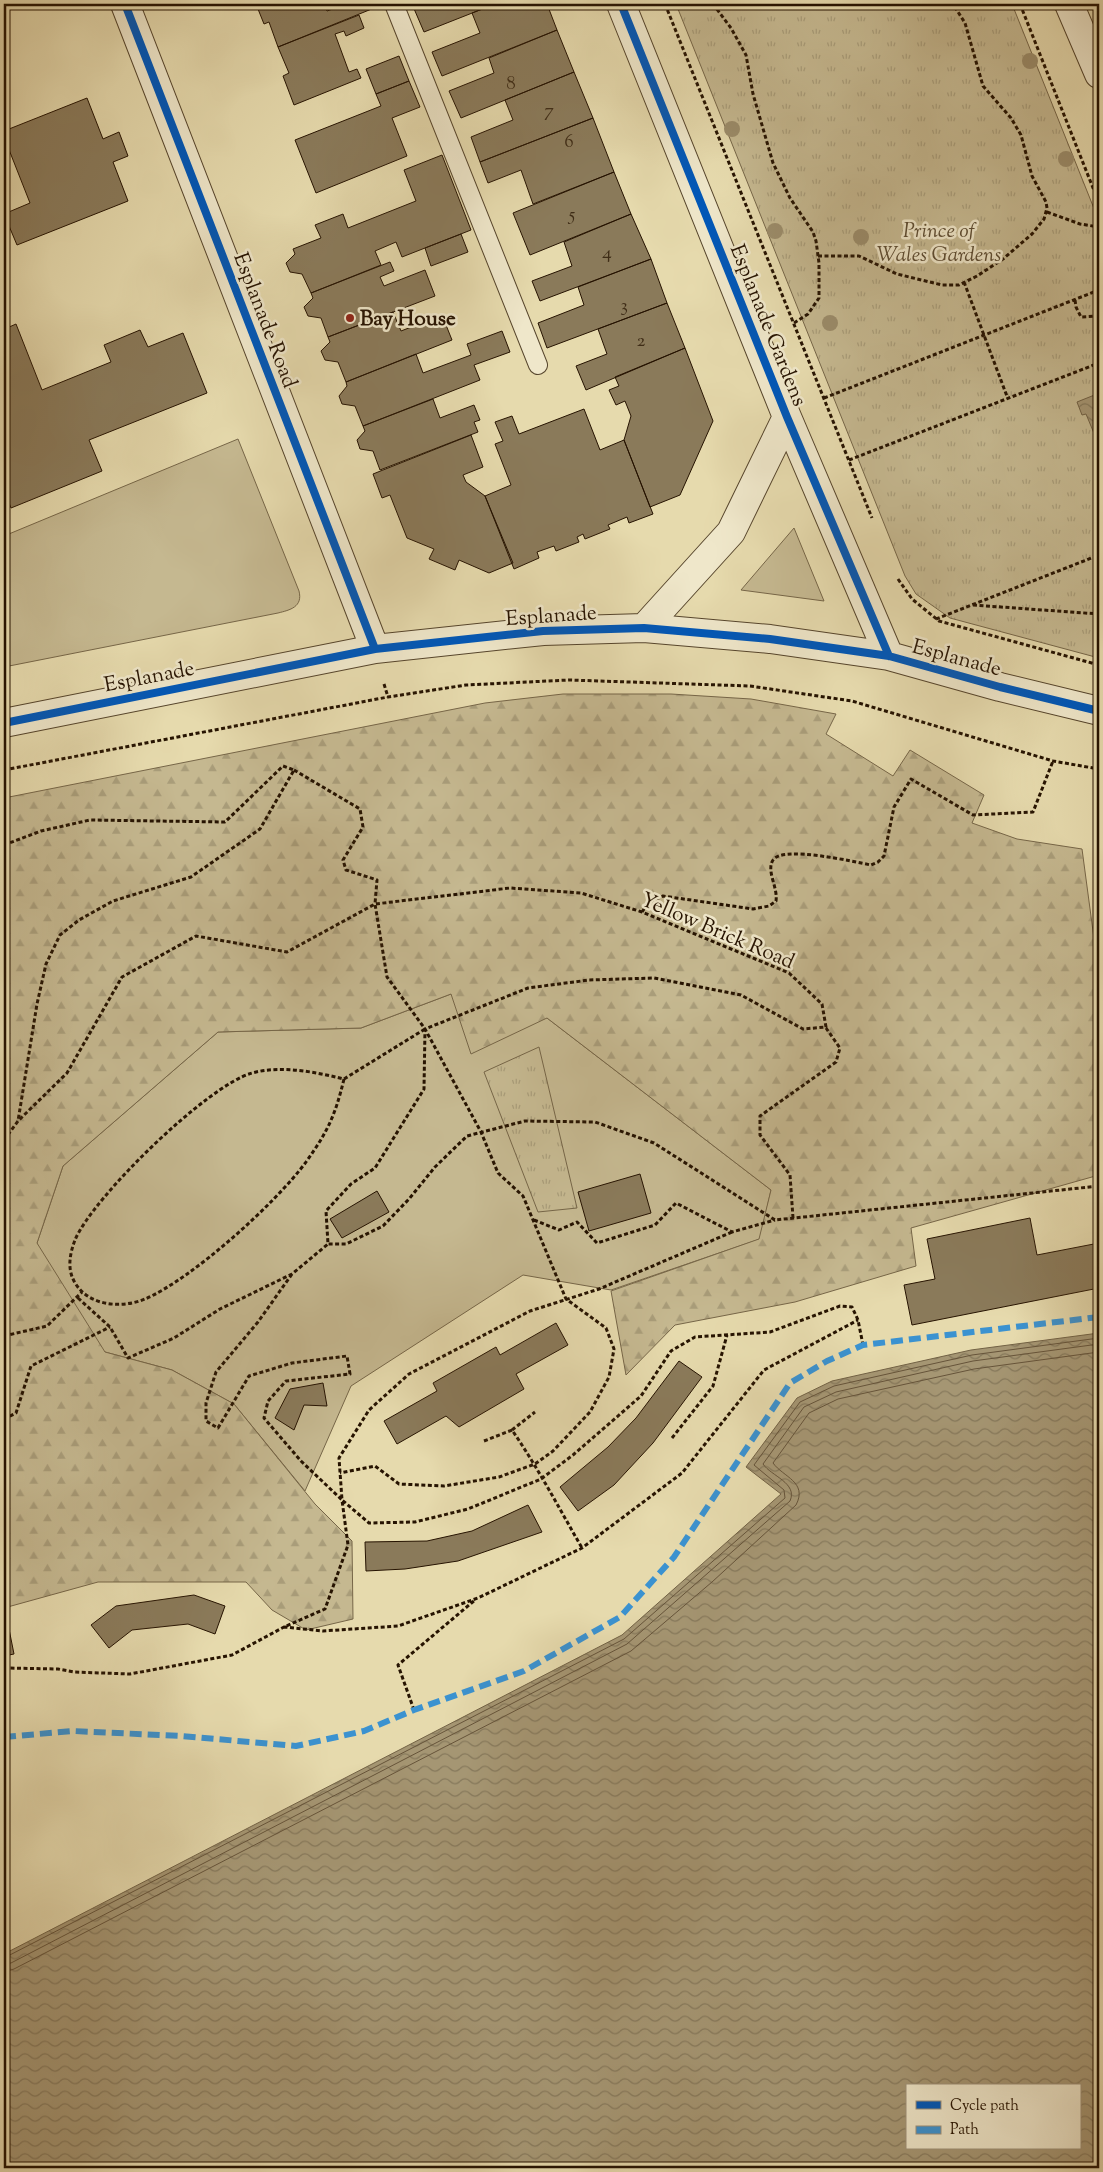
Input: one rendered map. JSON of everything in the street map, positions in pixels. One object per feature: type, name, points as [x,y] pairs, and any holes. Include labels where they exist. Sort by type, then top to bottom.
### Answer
[{"type":"street","name":"Esplanade Road","points":[[125,4],[375,649]]},
{"type":"street","name":"Esplanade Gardens","points":[[621,4],[787,417],[889,656]]},
{"type":"street","points":[[1069,4],[1099,74]]},
{"type":"street","points":[[644,628],[731,532],[787,417]]},
{"type":"street","name":"Esplanade","points":[[4,723],[375,649],[543,631],[644,628],[770,639],[889,656],[1000,687],[1099,711]]},
{"type":"lane","points":[[394,4],[538,365]]},
{"type":"path","points":[[665,4],[874,522]]},
{"type":"path","points":[[713,4],[734,32],[746,55],[753,94],[773,163],[790,198],[813,232],[818,256],[819,291],[817,304],[808,314],[794,323]]},
{"type":"path","points":[[818,256],[855,255],[897,274],[942,285],[964,282],[985,271],[1012,252],[1032,234],[1046,212],[1044,197],[1032,176],[1021,135],[1011,118],[983,86],[966,23],[953,4]]},
{"type":"path","points":[[1020,4],[1099,203]]},
{"type":"path","points":[[1046,212],[1080,224],[1099,227]]},
{"type":"path","points":[[964,282],[1008,399]]},
{"type":"path","points":[[824,398],[1099,290]]},
{"type":"path","points":[[1075,300],[1081,317],[1099,316]]},
{"type":"path","points":[[1095,365],[1095,347],[1099,338]]},
{"type":"path","points":[[849,460],[1099,363]]},
{"type":"path","points":[[936,618],[1099,555]]},
{"type":"path","points":[[894,572],[912,599],[936,618],[953,626],[1099,665]]},
{"type":"path","points":[[972,604],[1099,614]]},
{"type":"path","points":[[4,770],[466,685],[569,680],[750,686],[852,701],[1053,761],[1099,769]]},
{"type":"path","points":[[642,912],[649,902],[663,896],[753,909],[769,906],[776,901],[778,892],[772,876],[771,866],[773,859],[779,855],[816,856],[871,865],[878,862],[884,856],[894,807],[911,779],[973,815],[1033,812],[1053,761]]},
{"type":"path","points":[[4,845],[41,831],[90,820],[225,822],[283,766],[294,770],[360,809],[363,827],[343,860],[346,870],[377,880],[375,904],[387,977],[425,1029],[481,1132],[498,1174],[523,1196],[566,1300],[606,1328],[614,1349],[610,1377],[590,1412],[553,1451],[535,1464],[499,1477],[444,1486],[399,1484],[375,1466],[340,1473]]},
{"type":"path","points":[[18,1121],[37,1004],[46,964],[60,935],[79,920],[113,901],[192,877],[260,829],[294,770]]},
{"type":"path","points":[[344,1079],[333,1119],[304,1164],[257,1215],[228,1240],[179,1278],[139,1301],[120,1305],[109,1304],[96,1300],[82,1292],[73,1280],[69,1261],[76,1238],[90,1215],[134,1164],[198,1107],[240,1078],[261,1071],[306,1072],[344,1079],[425,1029],[528,988],[589,980],[654,978],[741,995],[803,1029],[826,1027],[840,1048],[836,1062],[760,1116],[760,1135],[790,1175],[793,1218]]},
{"type":"path","points":[[328,1244],[326,1211],[351,1184],[375,1168],[424,1089],[425,1029]]},
{"type":"path","points":[[78,1298],[110,1327],[128,1358],[174,1338],[220,1309],[292,1274],[328,1244],[346,1244],[383,1226],[410,1199],[435,1167],[467,1136],[525,1121],[595,1122],[654,1143],[775,1220]]},
{"type":"path","points":[[4,1668],[58,1669],[74,1672],[130,1674],[232,1655],[284,1627],[325,1609],[348,1545],[339,1458],[369,1410],[410,1374],[530,1311],[599,1289],[732,1232],[775,1220],[1099,1186]]},
{"type":"path","points":[[533,1220],[559,1230],[576,1222],[597,1243],[655,1225],[676,1203],[732,1232]]},
{"type":"path","points":[[292,1274],[258,1322],[216,1372],[206,1402],[206,1421],[218,1428],[249,1376],[292,1363],[347,1356],[350,1374],[286,1381],[268,1400],[264,1418],[301,1461],[369,1523],[416,1522],[468,1510],[541,1479],[573,1455],[641,1396],[671,1351],[694,1337],[770,1332],[840,1306],[852,1307],[858,1320],[863,1345]]},
{"type":"path","points":[[4,1336],[47,1326],[78,1298],[82,1292]]},
{"type":"path","points":[[284,1627],[323,1631],[398,1626],[478,1598],[582,1548],[682,1473],[764,1370],[858,1320]]},
{"type":"path","points":[[4,1419],[16,1413],[31,1366],[110,1327]]},
{"type":"path","points":[[672,1438],[713,1386],[727,1335]]},
{"type":"path","points":[[484,1441],[512,1430],[535,1412]]},
{"type":"path","points":[[512,1430],[535,1464],[541,1479],[582,1548]]},
{"type":"path","points":[[414,1710],[398,1665],[478,1598]]},
{"type":"green space","name":"Prince of Wales Gardens","points":[[676,4],[1012,4],[1099,221],[1099,658],[950,618],[916,594],[905,576]]},
{"type":"green space","points":[[238,439],[299,591],[299,601],[294,607],[278,613],[4,667],[4,536]]},
{"type":"green space","points":[[794,528],[824,601],[741,590]]},
{"type":"green space","points":[[563,694],[671,694],[751,699],[836,714],[826,734],[893,776],[910,750],[984,795],[972,823],[1017,839],[1082,849],[1099,976],[1099,1175],[911,1228],[916,1266],[795,1302],[675,1325],[626,1375],[611,1291],[759,1239],[771,1190],[547,1018],[471,1054],[451,994],[361,1028],[218,1032],[63,1166],[37,1243],[105,1352],[172,1370],[234,1404],[315,1504],[352,1541],[353,1619],[306,1630],[272,1610],[246,1582],[98,1582],[4,1608],[4,798],[485,703]]},
{"type":"green space","points":[[451,994],[547,1018],[771,1190],[760,1239],[611,1290],[523,1275],[351,1386],[305,1491],[234,1404],[172,1370],[105,1352],[61,1316],[37,1243],[63,1166],[218,1032],[361,1028]]},
{"type":"green space","points":[[539,1047],[577,1208],[538,1212],[484,1072]]},
{"type":"water","points":[[1097,394],[1099,399],[1099,456],[1095,445],[1098,443],[1086,414],[1082,415],[1077,402]]},
{"type":"water","points":[[1099,1333],[1099,2168],[4,2168],[4,1954],[622,1635],[781,1494],[746,1467],[797,1398],[832,1381],[971,1350]]},
{"type":"building","points":[[256,4],[324,4],[327,11],[338,7],[337,4],[378,4],[379,6],[278,47],[269,22],[264,24]]},
{"type":"building","points":[[412,4],[495,4],[424,32]]},
{"type":"building","points":[[495,4],[547,4],[557,30],[442,76],[432,52],[480,33],[472,13]]},
{"type":"building","points":[[359,15],[364,28],[346,36],[344,31],[335,34],[349,72],[357,69],[361,78],[294,105],[283,76],[289,73],[278,47]]},
{"type":"building","points":[[557,30],[574,72],[461,118],[449,91],[494,73],[489,58]]},
{"type":"building","points":[[399,56],[409,81],[376,94],[366,69]]},
{"type":"building","points":[[574,72],[593,118],[480,162],[471,137],[513,120],[505,100]]},
{"type":"building","points":[[409,81],[420,107],[392,118],[407,156],[316,193],[295,140],[381,106],[376,94]]},
{"type":"building","points":[[87,98],[103,139],[119,132],[128,156],[113,162],[128,201],[17,245],[4,214],[30,203],[4,137],[4,131]]},
{"type":"building","points":[[593,118],[614,172],[533,204],[521,170],[488,183],[480,162]]},
{"type":"building","points":[[442,155],[471,230],[402,257],[396,242],[375,251],[381,265],[311,293],[302,274],[290,272],[286,263],[295,254],[293,249],[321,238],[315,225],[343,214],[348,228],[416,201],[404,170]]},
{"type":"building","points":[[614,172],[631,214],[530,255],[513,213]]},
{"type":"building","points":[[631,214],[651,259],[540,301],[532,281],[572,266],[564,242]]},
{"type":"building","points":[[461,234],[468,252],[431,266],[425,248]]},
{"type":"building","points":[[651,259],[667,303],[547,348],[538,323],[584,305],[578,287]]},
{"type":"building","points":[[390,262],[394,271],[380,277],[384,286],[425,270],[435,296],[328,337],[321,318],[308,316],[304,307],[313,298],[311,293]]},
{"type":"building","points":[[667,303],[685,348],[586,390],[576,366],[607,354],[598,329]]},
{"type":"building","points":[[393,312],[401,331],[442,315],[452,340],[346,382],[338,362],[325,360],[321,351],[330,342],[328,337]]},
{"type":"building","points":[[4,320],[7,328],[16,324],[42,390],[111,362],[104,345],[140,330],[148,347],[183,333],[207,393],[89,440],[102,471],[11,508],[4,490]]},
{"type":"building","points":[[502,331],[510,352],[474,365],[480,380],[363,426],[355,406],[342,404],[339,396],[347,386],[346,382],[416,354],[423,373],[471,355],[467,344]]},
{"type":"building","points":[[685,348],[713,421],[680,495],[650,507],[624,440],[631,416],[625,401],[616,405],[609,390],[619,386],[615,377]]},
{"type":"building","points":[[433,399],[440,418],[474,405],[480,420],[474,422],[478,432],[380,470],[373,451],[360,449],[357,440],[365,431],[363,426]]},
{"type":"building","points":[[584,409],[600,450],[624,440],[653,514],[629,523],[627,517],[608,525],[610,529],[585,539],[583,534],[577,537],[579,542],[556,551],[554,546],[537,552],[539,558],[514,569],[485,496],[511,485],[495,444],[503,441],[495,422],[512,416],[519,434]]},
{"type":"building","points":[[471,435],[483,467],[463,475],[466,482],[485,496],[513,563],[489,573],[459,560],[455,570],[429,559],[434,549],[407,538],[390,495],[382,498],[373,474]]},
{"type":"building","points":[[640,1174],[651,1213],[589,1231],[578,1192]]},
{"type":"building","points":[[377,1191],[389,1212],[342,1238],[330,1219]]},
{"type":"building","points":[[1030,1218],[1037,1255],[1099,1243],[1099,1288],[912,1325],[904,1285],[935,1279],[927,1239]]},
{"type":"building","points":[[556,1323],[568,1345],[516,1374],[524,1389],[459,1427],[446,1416],[397,1444],[384,1421],[437,1391],[433,1383],[496,1347],[500,1355]]},
{"type":"building","points":[[679,1361],[702,1377],[653,1443],[614,1485],[578,1511],[560,1487],[608,1447],[636,1418]]},
{"type":"building","points":[[323,1383],[327,1406],[304,1405],[294,1430],[275,1418],[290,1389]]},
{"type":"building","points":[[528,1505],[542,1532],[458,1561],[405,1569],[366,1571],[365,1542],[427,1541],[472,1531]]},
{"type":"building","points":[[194,1595],[225,1606],[215,1634],[188,1624],[132,1630],[109,1648],[91,1625],[116,1606]]},
{"type":"building","points":[[9,1629],[14,1654],[4,1656],[4,1630]]},
{"type":"marked path","points":[[4,1737],[73,1731],[181,1736],[296,1746],[364,1731],[414,1710],[524,1671],[620,1617],[674,1557],[790,1383],[827,1361],[863,1345],[1099,1317]]},
{"type":"cycle path","points":[[125,4],[375,649]]},
{"type":"cycle path","points":[[621,4],[787,417],[889,656]]},
{"type":"cycle path","points":[[4,723],[375,649],[543,631],[644,628],[770,639],[889,656],[1000,687],[1099,711]]},
{"type":"place","name":"Bay House","points":[[350,318]]}]
